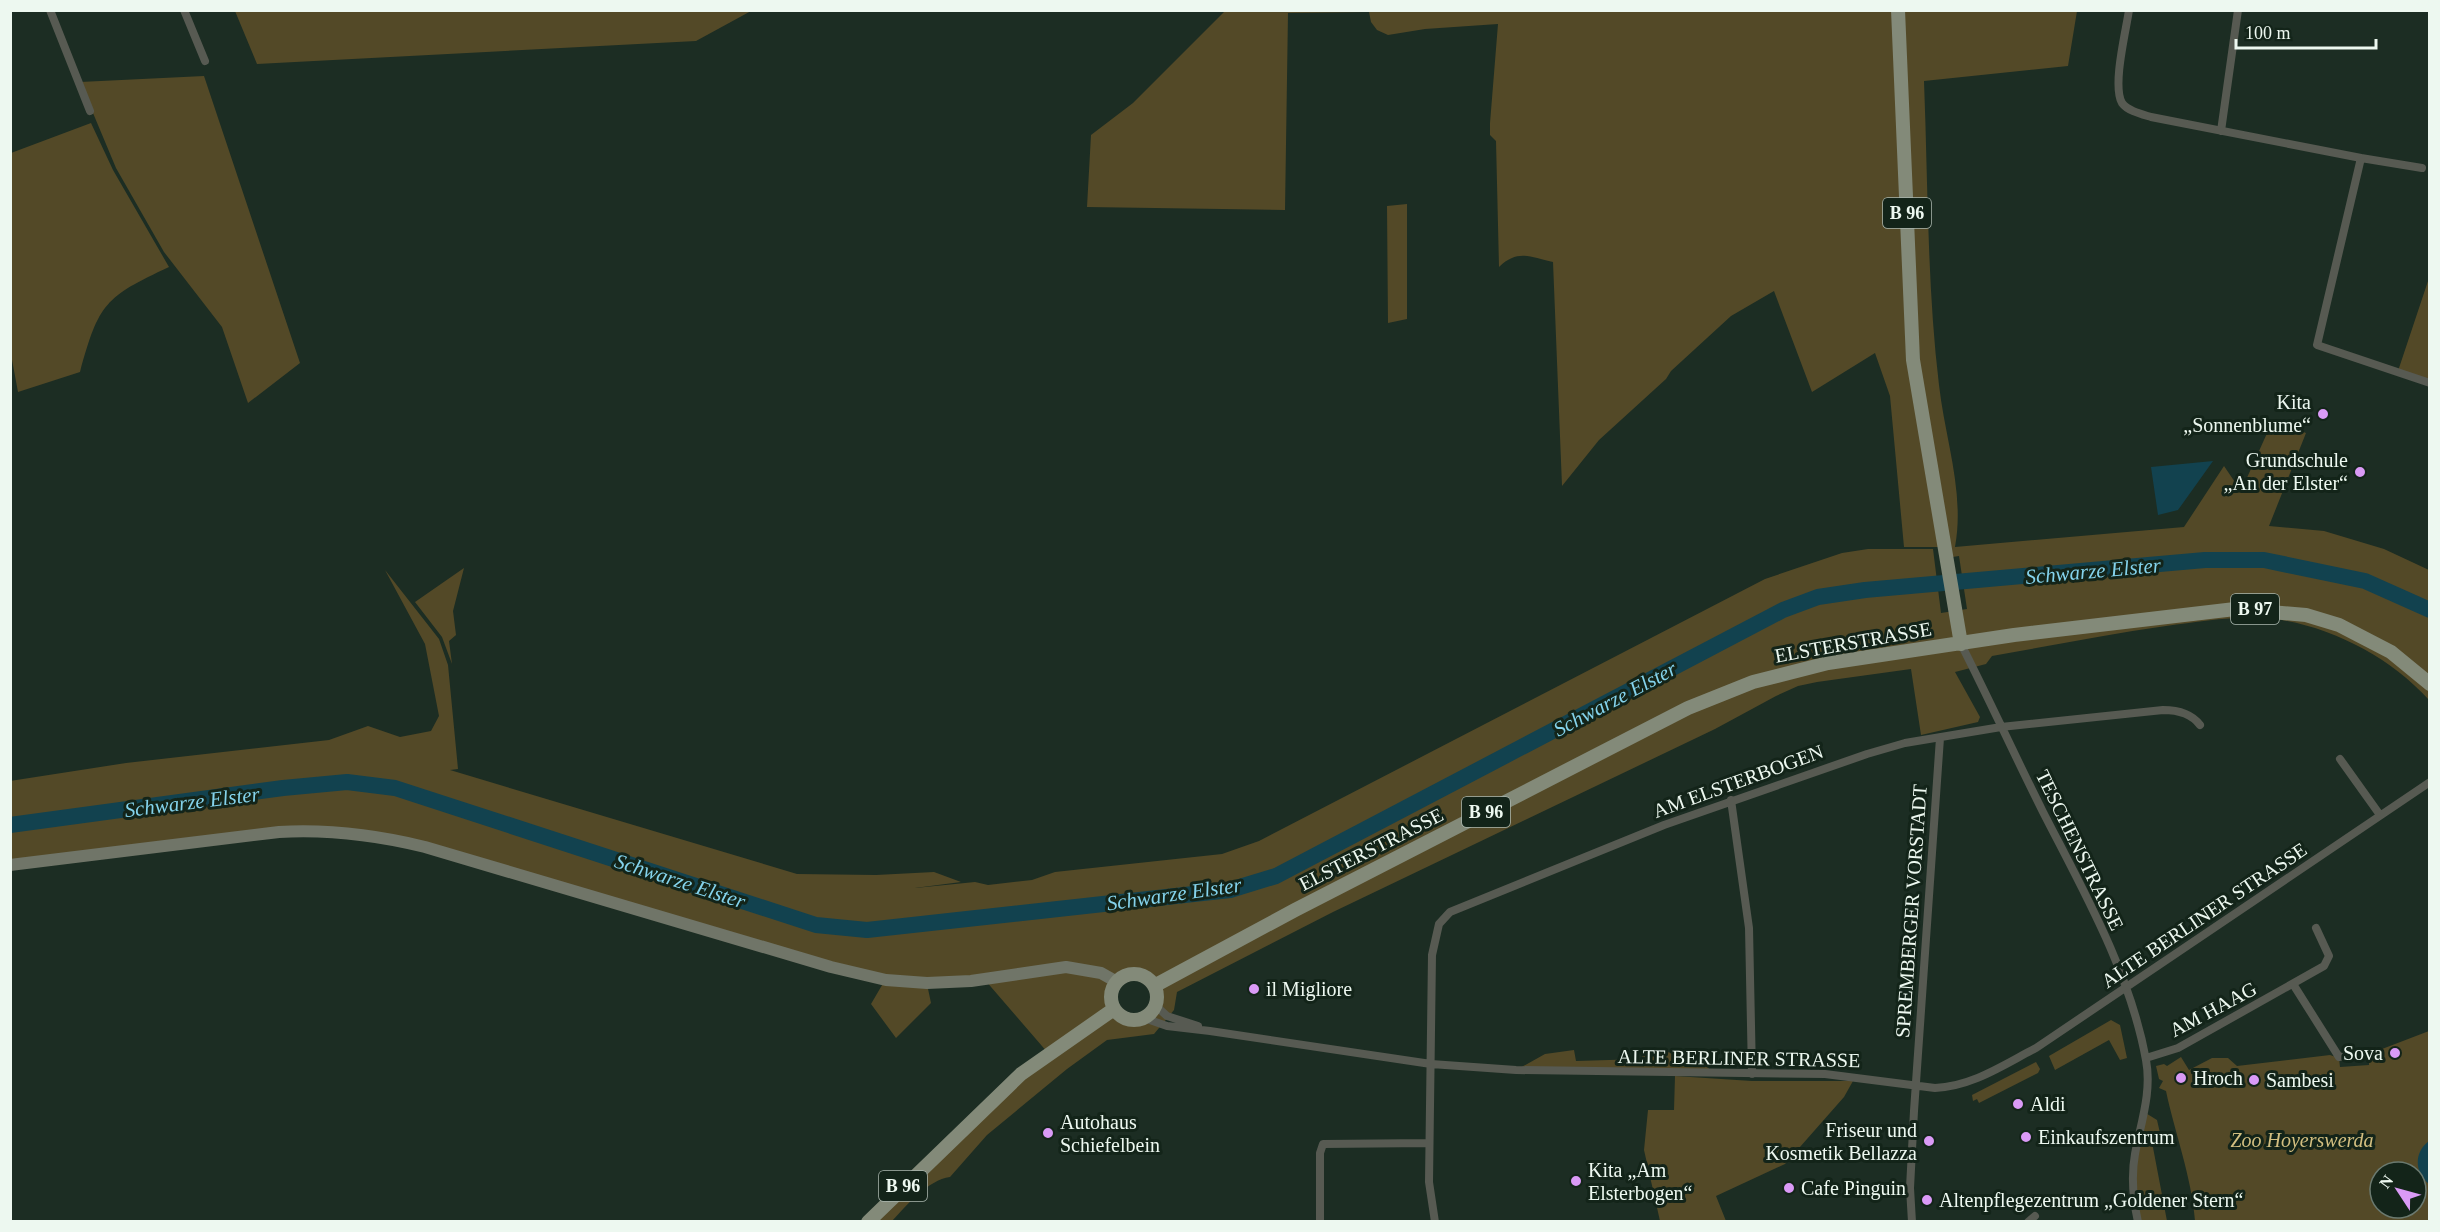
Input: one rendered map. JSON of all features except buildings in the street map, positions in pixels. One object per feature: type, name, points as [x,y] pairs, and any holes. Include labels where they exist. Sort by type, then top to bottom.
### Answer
[{"type":"main road","name":"B 96","points":[[1898,10],[1913,360],[1961,644]]},
{"type":"main road","name":"ELSTERSTRASSE","points":[[1154,986],[1346,884],[1720,694],[1794,669],[2216,610],[2270,610],[2315,617],[2355,632],[2391,652],[2430,684]]},
{"type":"main road","points":[[10,865],[279,832],[332,830],[374,835],[426,847],[831,967],[886,980],[927,983],[971,981],[1066,967],[1101,973],[1117,981]]},
{"type":"main road","points":[[1134,974],[1148,978],[1154,986],[1157,993],[1156,1006],[1144,1018],[1124,1018],[1114,1009],[1111,995],[1117,981],[1134,974]]},
{"type":"main road","name":"B 96","points":[[868,1221],[1022,1074],[1114,1009]]},
{"type":"street","points":[[50,10],[90,111]]},
{"type":"street","points":[[184,10],[205,61]]},
{"type":"street","points":[[2129,10],[2117,89],[2122,104],[2136,113],[2422,168]]},
{"type":"street","points":[[2221,131],[2238,10]]},
{"type":"street","points":[[2361,158],[2317,345],[2430,383]]},
{"type":"street","name":"TESCHENSTRASSE","points":[[1961,644],[2087,898],[2125,989],[2146,1058],[2148,1096],[2133,1177],[2138,1221]]},
{"type":"street","name":"AM ELSTERBOGEN","points":[[1435,1221],[1429,1193],[1428,1143],[1434,944],[1439,924],[1450,912],[1649,830],[1848,759],[1905,743],[2001,727],[2163,710],[2182,712],[2194,718],[2200,725]]},
{"type":"street","name":"SPREMBERGER VORSTADT","points":[[1912,1221],[1910,1188],[1940,738]]},
{"type":"street","points":[[2340,759],[2380,815]]},
{"type":"street","name":"ALTE BERLINER STRASSE","points":[[1144,1018],[1174,1027],[1210,1030],[1431,1064],[1516,1070],[1862,1077],[1916,1086],[1950,1087],[1982,1077],[2036,1048],[2430,782]]},
{"type":"street","points":[[1731,800],[1749,927],[1752,1074]]},
{"type":"street","name":"AM HAAG","points":[[2146,1058],[2178,1048],[2328,962],[2328,950],[2316,928]]},
{"type":"street","points":[[2293,984],[2339,1058],[2369,1054]]},
{"type":"street","name":"ALTE BERLINER STRASSE","points":[[1156,1006],[1173,1019],[1210,1030]]},
{"type":"street","points":[[1320,1221],[1320,1153],[1323,1144],[1428,1143]]},
{"type":"green space","points":[[235,11],[751,11],[696,41],[257,64]]},
{"type":"green space","points":[[1225,11],[1897,11],[1907,263],[1942,547],[1904,547],[1890,396],[1875,353],[1812,392],[1774,291],[1731,316],[1671,371],[1666,379],[1599,440],[1562,486],[1553,262],[1518,256],[1499,267],[1496,141],[1490,135],[1498,24],[1425,29],[1388,35],[1377,30],[1371,22],[1369,12],[1288,13],[1285,210],[1087,207],[1091,135],[1133,103]]},
{"type":"green space","points":[[1899,11],[2077,11],[2068,66],[1924,81],[1932,310],[1939,385],[1958,506],[1955,547],[2184,527],[2224,466],[2241,491],[2273,420],[2306,433],[2269,526],[2324,531],[2384,549],[2429,570],[2429,700],[2396,670],[2359,646],[2318,629],[2261,618],[2220,619],[2166,626],[1992,656],[1986,664],[1955,672],[1980,717],[1978,722],[1921,735],[1911,669],[1798,686],[1715,729],[1333,912],[1177,992],[1174,1010],[1154,1034],[1107,1040],[1067,1069],[987,1135],[950,1177],[926,1188],[892,1221],[870,1221],[1048,1053],[985,980],[1083,968],[927,984],[931,1003],[896,1038],[871,1004],[885,980],[426,847],[321,829],[11,865],[10,781],[126,763],[329,740],[368,726],[400,737],[431,731],[439,716],[425,644],[385,570],[439,639],[448,665],[458,769],[450,770],[797,874],[876,875],[934,872],[961,882],[915,888],[975,882],[988,885],[1032,880],[1055,872],[1222,854],[1259,841],[1765,579],[1842,553],[1868,549],[1933,549],[1941,613],[1967,609],[1959,556],[1946,558],[1923,415]],"holes":[[[1129,974],[1148,978],[1156,990],[1157,1004],[1150,1017],[1140,1022],[1129,1020],[1119,1013],[1112,1003],[1110,992],[1115,982]]]},
{"type":"green space","points":[[204,76],[300,363],[248,403],[222,327],[164,252],[116,168],[80,82]]},
{"type":"green space","points":[[91,123],[113,170],[169,267],[131,286],[108,305],[93,331],[80,372],[18,392],[10,349],[11,153]]},
{"type":"green space","points":[[1407,204],[1407,319],[1388,323],[1387,206]]},
{"type":"green space","points":[[2429,278],[2429,383],[2398,371]]},
{"type":"green space","points":[[464,568],[453,611],[456,635],[449,641],[452,664],[442,637],[415,602]]},
{"type":"green space","points":[[2111,1020],[2120,1025],[2127,1058],[2120,1060],[2109,1040],[2055,1070],[2049,1056]]},
{"type":"green space","name":"Zoo Hoyerswerda","points":[[2429,1031],[2429,1221],[2195,1221],[2187,1171],[2166,1091],[2159,1088],[2163,1081],[2159,1079],[2156,1066],[2164,1064],[2167,1066],[2181,1057],[2189,1070],[2212,1058],[2228,1058],[2237,1066],[2330,1055],[2339,1058],[2340,1067],[2369,1065],[2369,1054]]},
{"type":"green space","points":[[1643,1049],[1691,1058],[1708,1067],[1714,1074],[1518,1069],[1545,1054],[1574,1050],[1576,1061],[1642,1059]]},
{"type":"green space","points":[[2036,1062],[2040,1069],[2038,1073],[1979,1103],[1977,1099],[1973,1101],[1972,1095]]},
{"type":"green space","points":[[1675,1076],[1752,1081],[1853,1081],[1844,1097],[1785,1164],[1716,1196],[1726,1221],[1660,1221],[1644,1150],[1648,1110],[1674,1110]]},
{"type":"green space","points":[[2144,1112],[2157,1120],[2160,1133],[2151,1137],[2167,1221],[2139,1222],[2133,1190]]},
{"type":"water","points":[[2213,461],[2178,510],[2158,515],[2151,467]]},
{"type":"water","points":[[2429,1141],[2430,1184],[2428,1183],[2428,1160],[2418,1160],[2424,1146]]},
{"type":"waterway","name":"Schwarze Elster","points":[[10,825],[283,788],[347,782],[395,788],[816,925],[867,930],[1230,890],[1276,876],[1783,610],[1818,597],[1865,590],[2205,560],[2264,560],[2365,581],[2430,610]]},
{"type":"place","name":"Kita „Sonnenblume“","points":[[2323,414]]},
{"type":"place","name":"Grundschule „An der Elster“","points":[[2360,472]]},
{"type":"place","name":"il Migliore","points":[[1254,989]]},
{"type":"place","name":"Sova","points":[[2395,1053]]},
{"type":"place","name":"Hroch","points":[[2181,1078]]},
{"type":"place","name":"Sambesi","points":[[2254,1080]]},
{"type":"place","name":"Aldi","points":[[2018,1104]]},
{"type":"place","name":"Autohaus Schiefelbein","points":[[1048,1133]]},
{"type":"place","name":"Einkaufszentrum","points":[[2026,1137]]},
{"type":"place","name":"Friseur und Kosmetik Bellazza","points":[[1929,1141]]},
{"type":"place","name":"Kita „Am Elsterbogen“","points":[[1576,1181]]},
{"type":"place","name":"Cafe Pinguin","points":[[1789,1188]]},
{"type":"place","name":"Altenpflegezentrum „Goldener Stern“","points":[[1927,1200]]}]
